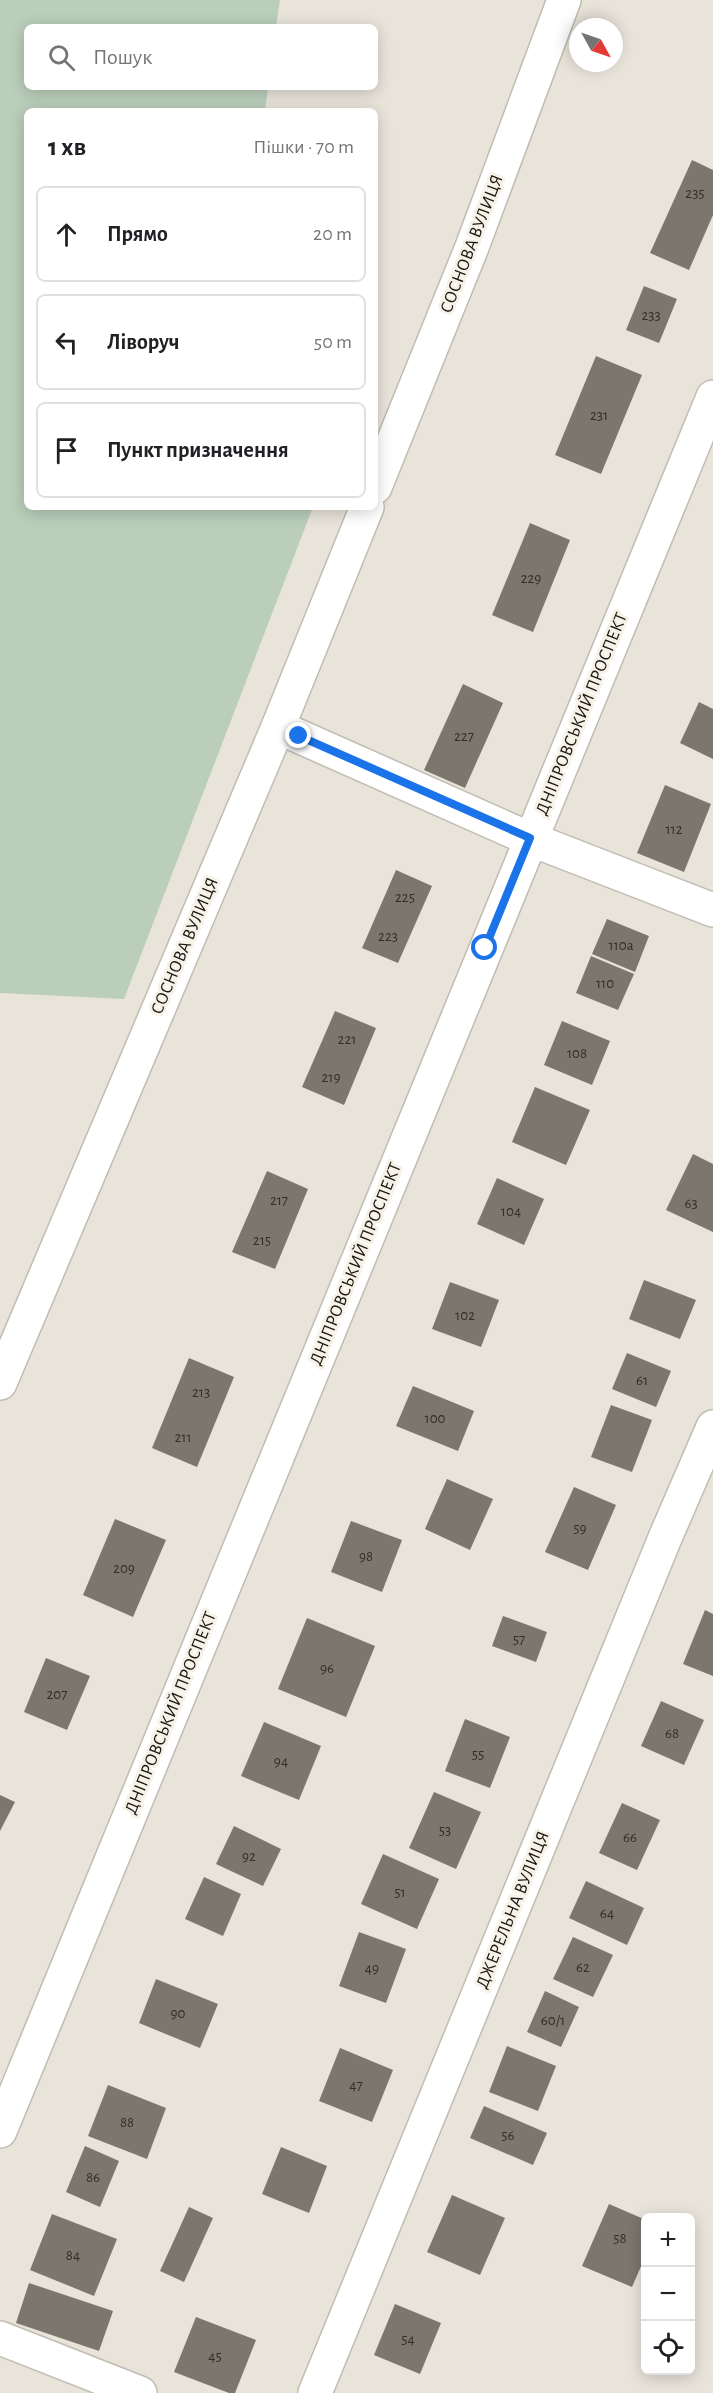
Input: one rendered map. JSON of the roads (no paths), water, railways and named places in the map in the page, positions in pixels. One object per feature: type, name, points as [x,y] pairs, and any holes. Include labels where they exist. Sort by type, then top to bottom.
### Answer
[{"type":"street","name":"СОСНОВА ВУЛИЦЯ","points":[[378,480],[472,247],[564,0]]},
{"type":"street","name":"ДНІПРОВСЬКИЙ ПРОСПЕКТ","points":[[0,2131],[713,397]]},
{"type":"street","name":"СОСНОВА ВУЛИЦЯ","points":[[0,1383],[278,727],[366,510]]},
{"type":"street","points":[[278,727],[530,838],[713,910]]},
{"type":"street","name":"ДЖЕРЕЛЬНА ВУЛИЦЯ","points":[[315,2393],[665,1538],[713,1428]]},
{"type":"street","points":[[0,2338],[140,2393]]}]
